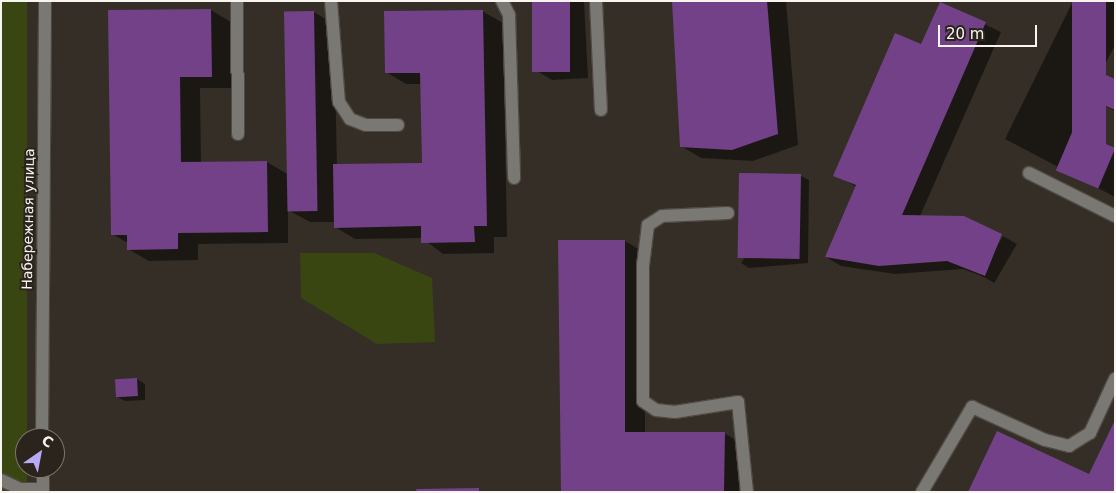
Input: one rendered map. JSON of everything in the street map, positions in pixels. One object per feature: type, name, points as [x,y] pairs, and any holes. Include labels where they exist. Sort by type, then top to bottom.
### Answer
[{"type":"street","name":"Набережная улица","points":[[42,428],[45,1]]},
{"type":"street","points":[[237,1],[238,134]]},
{"type":"street","points":[[331,1],[339,102],[350,119],[366,125],[398,125]]},
{"type":"street","points":[[502,1],[509,15],[514,178]]},
{"type":"street","points":[[596,1],[601,110]]},
{"type":"street","points":[[1029,174],[1115,216]]},
{"type":"street","points":[[728,213],[662,216],[648,224],[643,264],[643,394],[644,401],[656,410],[675,412],[738,402],[747,492]]},
{"type":"street","points":[[922,492],[972,406],[1045,440],[1069,446],[1090,433],[1115,379]]},
{"type":"street","points":[[1,480],[20,489],[43,490]]},
{"type":"green space","points":[[1,1],[27,1],[27,428],[15,428],[15,478],[27,478],[27,492],[1,492]]},
{"type":"green space","points":[[300,253],[374,253],[432,278],[435,342],[377,344],[301,298]]},
{"type":"building","points":[[532,1],[570,1],[570,72],[532,72]]},
{"type":"building","points":[[672,1],[767,1],[778,134],[732,150],[680,147]]},
{"type":"building","points":[[1072,1],[1106,1],[1106,155],[1072,155]]},
{"type":"building","points":[[940,2],[986,22],[902,215],[964,216],[1002,234],[985,276],[947,261],[879,266],[825,257],[856,185],[833,176],[895,33],[921,44]]},
{"type":"building","points":[[211,9],[212,77],[180,77],[181,162],[267,161],[268,232],[178,233],[178,249],[127,250],[127,235],[111,235],[108,10]]},
{"type":"building","points":[[483,10],[487,226],[474,226],[475,242],[421,243],[421,226],[334,228],[333,164],[422,163],[420,73],[385,73],[384,11]]},
{"type":"building","points":[[314,11],[317,211],[287,211],[284,12]]},
{"type":"building","points":[[1093,69],[1115,79],[1115,110],[1082,95]]},
{"type":"building","points":[[1073,130],[1115,148],[1098,188],[1056,171]]},
{"type":"building","points":[[739,173],[801,174],[800,259],[738,258]]},
{"type":"building","points":[[558,240],[625,240],[625,432],[725,432],[724,492],[561,492]]},
{"type":"building","points":[[137,378],[138,396],[116,397],[115,379]]},
{"type":"building","points":[[1115,420],[1115,492],[968,492],[997,431],[1089,474]]},
{"type":"building","points":[[479,488],[479,492],[417,492],[416,489]]}]
